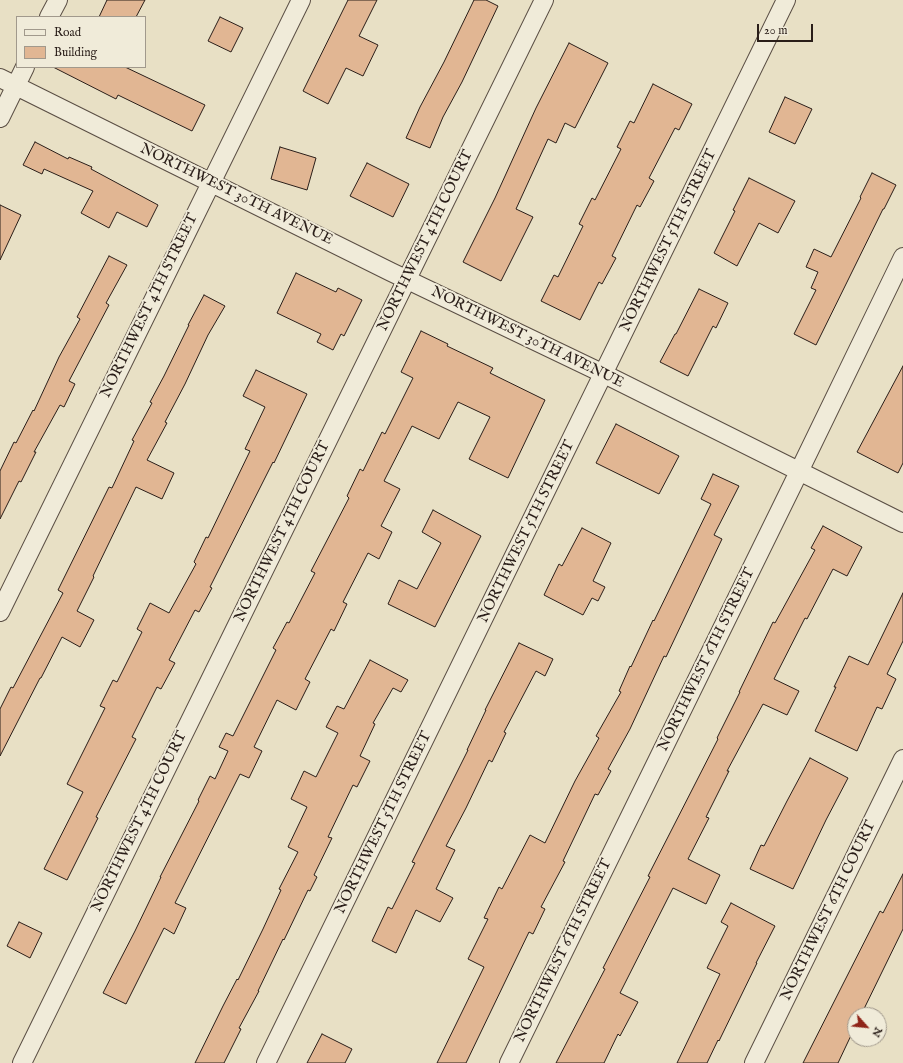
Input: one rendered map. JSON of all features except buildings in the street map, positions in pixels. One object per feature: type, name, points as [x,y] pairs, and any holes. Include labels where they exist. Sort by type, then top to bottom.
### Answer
[{"type":"street","points":[[50,16],[58,0]]},
{"type":"street","name":"NORTHWEST 4TH STREET","points":[[0,612],[301,0]]},
{"type":"street","name":"NORTHWEST 4TH COURT","points":[[22,1063],[544,0]]},
{"type":"street","name":"NORTHWEST 5TH STREET","points":[[266,1063],[786,0]]},
{"type":"street","points":[[0,118],[8,82],[24,68]]},
{"type":"street","name":"NORTHWEST 30TH AVENUE","points":[[8,82],[407,280],[604,374],[903,523]]},
{"type":"street","name":"NORTHWEST 6TH STREET","points":[[509,1063],[903,257]]},
{"type":"street","name":"NORTHWEST 6TH COURT","points":[[754,1063],[903,759]]}]
